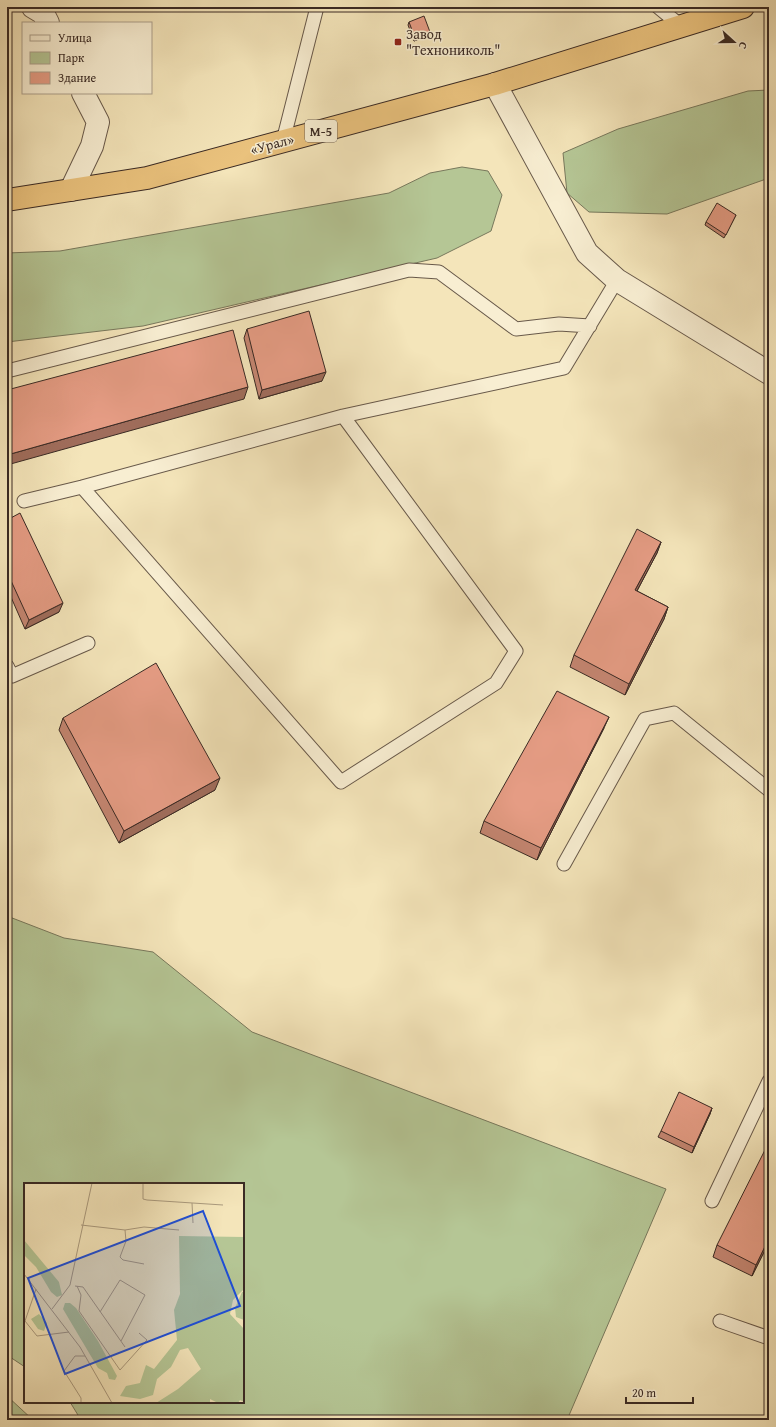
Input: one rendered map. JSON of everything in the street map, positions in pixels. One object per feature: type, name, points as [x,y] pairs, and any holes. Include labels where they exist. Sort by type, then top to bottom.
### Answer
[{"type":"highway","name":"М-5","points":[[681,26],[743,7]]},
{"type":"highway","name":"«Урал»","points":[[7,200],[147,178],[495,84],[681,26]]},
{"type":"street","points":[[33,7],[43,13],[48,22]]},
{"type":"street","points":[[495,84],[587,253],[617,280],[769,373]]},
{"type":"street","points":[[71,190],[92,146],[98,122],[84,94]]},
{"type":"lane","points":[[284,141],[317,7]]},
{"type":"lane","points":[[658,7],[681,26]]},
{"type":"lane","points":[[7,371],[409,270],[439,272],[516,329],[560,324],[590,326]]},
{"type":"lane","points":[[24,501],[82,487],[343,416],[564,368],[617,280]]},
{"type":"lane","points":[[82,487],[340,782],[496,683],[516,651],[343,416]]},
{"type":"lane","points":[[7,666],[12,676],[88,643]]},
{"type":"lane","points":[[564,864],[645,719],[674,713],[769,790]]},
{"type":"lane","points":[[712,1201],[769,1081]]},
{"type":"lane","points":[[720,1321],[769,1338]]},
{"type":"green space","points":[[769,90],[769,178],[667,214],[589,212],[567,193],[563,153],[618,129],[748,91]]},
{"type":"green space","points":[[462,167],[488,171],[502,195],[491,231],[437,258],[143,326],[7,342],[7,253],[60,251],[389,193],[430,173]]},
{"type":"green space","points":[[7,916],[64,938],[153,952],[252,1032],[666,1189],[567,1420],[81,1420],[71,1403],[244,1403],[244,1183],[24,1183],[24,1366],[7,1355]]},
{"type":"green space","points":[[7,1396],[33,1420],[7,1420]]},
{"type":"building","points":[[424,16],[430,32],[415,38],[409,22]]},
{"type":"building","points":[[717,203],[736,215],[726,235],[706,222]]},
{"type":"building","points":[[309,311],[326,372],[262,390],[247,329]]},
{"type":"building","points":[[233,330],[248,387],[7,455],[7,390]]},
{"type":"building","points":[[20,513],[63,603],[29,620],[7,572],[7,520]]},
{"type":"building","points":[[637,529],[661,542],[635,590],[668,607],[629,684],[574,655]]},
{"type":"building","points":[[156,663],[220,778],[124,831],[63,718]]},
{"type":"building","points":[[557,691],[609,717],[541,848],[484,821]]},
{"type":"building","points":[[679,1092],[712,1108],[694,1147],[661,1131]]},
{"type":"building","points":[[769,1142],[769,1238],[756,1265],[717,1245]]},
{"type":"place","name":"Завод \"Технониколь\"","points":[[398,42]]}]
